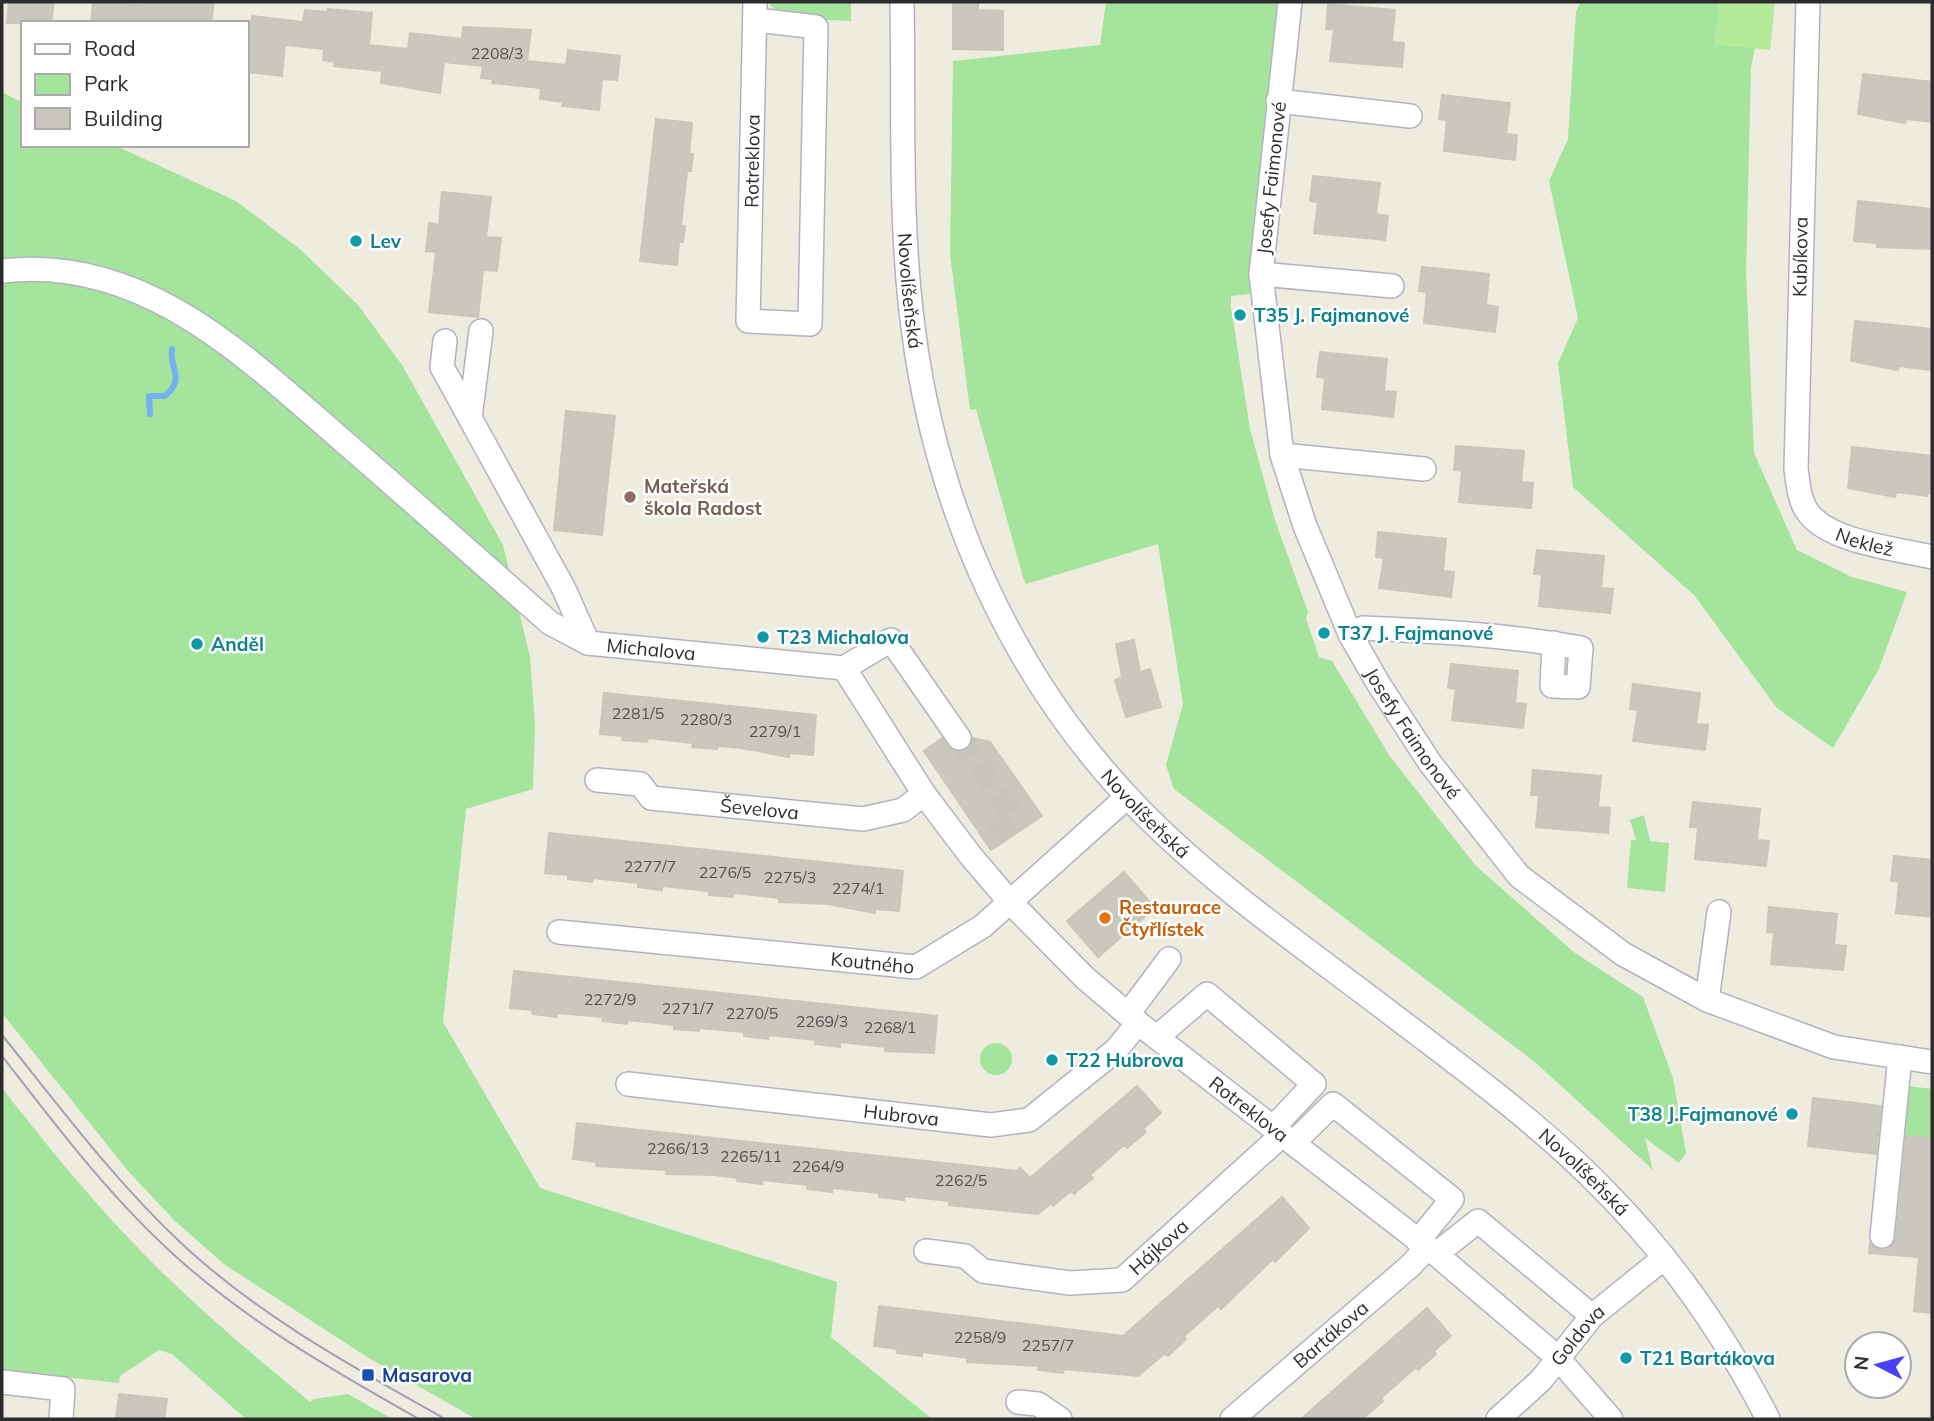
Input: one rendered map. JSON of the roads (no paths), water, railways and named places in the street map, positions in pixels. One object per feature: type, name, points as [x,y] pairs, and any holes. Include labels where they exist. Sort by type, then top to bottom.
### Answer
[{"type":"street","name":"Novolíšeňská","points":[[902,2],[909,289],[919,367],[939,457],[969,547],[1014,643],[1064,720],[1128,797],[1222,884],[1474,1076],[1558,1146],[1623,1209],[1664,1258],[1736,1361],[1768,1419]]},
{"type":"street","name":"Josefy Faimonové","points":[[1290,2],[1261,274],[1282,455],[1305,526],[1350,634],[1430,763],[1519,876],[1623,954],[1707,1000],[1834,1047],[1932,1062]]},
{"type":"street","name":"Kubíkova","points":[[1806,511],[1796,469],[1808,2]]},
{"type":"street","name":"Rotreklova","points":[[756,11],[816,27],[810,324],[748,321],[756,11]]},
{"type":"street","points":[[1278,101],[1410,116]]},
{"type":"street","points":[[2,271],[56,270],[112,281],[198,322],[261,371],[550,623],[588,643]]},
{"type":"street","points":[[1261,274],[1392,286]]},
{"type":"street","points":[[470,418],[481,331]]},
{"type":"street","name":"Michalova","points":[[445,341],[442,367],[558,578],[588,643],[844,668]]},
{"type":"street","points":[[1282,455],[1424,469]]},
{"type":"street","name":"Neklež","points":[[1806,511],[1819,525],[1840,535],[1932,557]]},
{"type":"street","points":[[1350,634],[1363,628],[1468,632],[1554,643]]},
{"type":"street","points":[[844,668],[891,640],[959,738]]},
{"type":"street","name":"Rotreklova","points":[[844,668],[924,794],[978,849],[1010,902],[1085,978],[1427,1247],[1557,1357],[1606,1418]]},
{"type":"street","name":"Ševelova","points":[[597,780],[640,784],[651,798],[863,819],[903,810],[924,794]]},
{"type":"street","name":"Koutného","points":[[559,932],[916,967],[983,926],[1128,797]]},
{"type":"street","points":[[1707,1000],[1719,912]]},
{"type":"street","name":"Hubrova","points":[[628,1084],[991,1125],[1029,1120],[1116,1050],[1169,959]]},
{"type":"street","points":[[1157,1037],[1207,994],[1314,1084],[1283,1135]]},
{"type":"street","points":[[1882,1236],[1900,1057]]},
{"type":"street","points":[[1283,1135],[1333,1104],[1452,1199],[1427,1247]]},
{"type":"street","name":"Hájkova","points":[[926,1251],[965,1256],[983,1270],[1008,1274],[1070,1283],[1122,1280],[1283,1135]]},
{"type":"street","points":[[1427,1247],[1478,1221],[1592,1316]]},
{"type":"street","name":"Bartákova","points":[[1231,1419],[1427,1247]]},
{"type":"street","name":"Goldova","points":[[1498,1419],[1541,1380],[1592,1316],[1664,1258]]},
{"type":"street","points":[[2,1382],[64,1389],[61,1419]]},
{"type":"street","points":[[1018,1402],[1038,1404],[1060,1419]]},
{"type":"waterway","points":[[150,414],[149,396],[165,396],[175,384],[172,349]]},
{"type":"tunnel","points":[[959,738],[1015,818],[986,842]]},
{"type":"tram line","points":[[2,1035],[88,1142],[156,1219],[181,1243],[242,1294],[275,1317],[445,1419]]},
{"type":"tram line","points":[[2,1056],[104,1183],[148,1231],[200,1278],[291,1343],[419,1419]]},
{"type":"place","name":"Lev","points":[[356,241]]},
{"type":"place","name":"T35 J. Fajmanové","points":[[1240,315]]},
{"type":"place","name":"Mateřská škola Radost","points":[[630,497]]},
{"type":"place","name":"T37 J. Fajmanové","points":[[1324,633]]},
{"type":"place","name":"T23 Michalova","points":[[763,637]]},
{"type":"place","name":"Anděl","points":[[197,644]]},
{"type":"place","name":"Restaurace Čtyřlístek","points":[[1105,918]]},
{"type":"place","name":"T22 Hubrova","points":[[1052,1060]]},
{"type":"place","name":"T38 J.Fajmanové","points":[[1792,1114]]},
{"type":"place","name":"T21 Bartákova","points":[[1626,1358]]},
{"type":"place","name":"Masarova","points":[[368,1375]]}]
